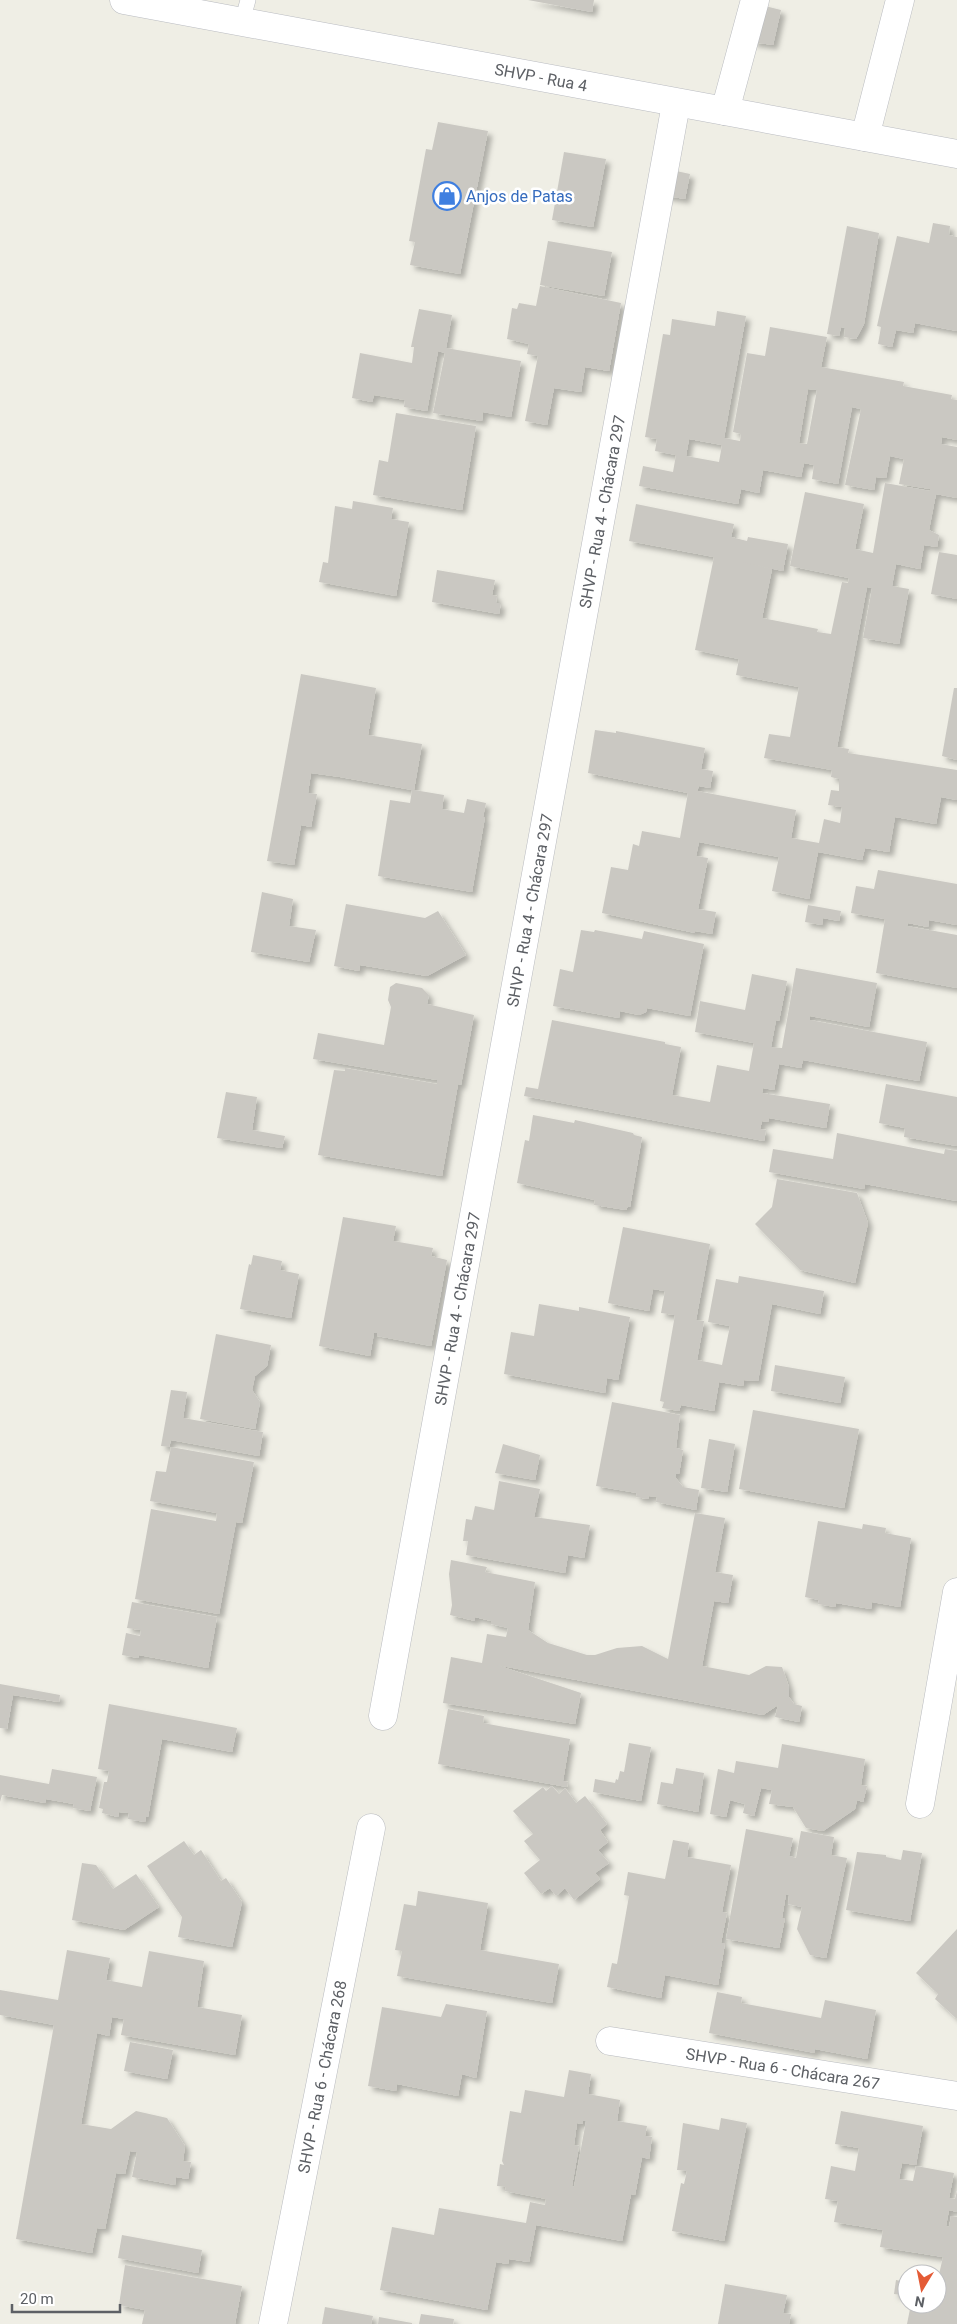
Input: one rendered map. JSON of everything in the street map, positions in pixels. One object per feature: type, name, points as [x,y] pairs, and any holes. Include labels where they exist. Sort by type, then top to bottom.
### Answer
[{"type":"street","name":"SHVP - Rua 4","points":[[124,0],[245,11],[676,104],[725,111],[957,154]]},
{"type":"street","points":[[725,111],[755,0]]},
{"type":"street","points":[[865,137],[900,0]]},
{"type":"street","name":"SHVP - Rua 4 - Chácara 297","points":[[383,1716],[676,104]]},
{"type":"street","points":[[920,1804],[957,1592]]},
{"type":"street","name":"SHVP - Rua 6 - Chácara 268","points":[[273,2324],[371,1828]]},
{"type":"street","name":"SHVP - Rua 6 - Chácara 267","points":[[610,2041],[957,2096]]},
{"type":"building","points":[[528,0],[594,0],[592,12]]},
{"type":"building","points":[[761,5],[781,10],[773,45],[752,42]]},
{"type":"building","name":"Anjos de Patas","points":[[438,122],[488,131],[460,274],[410,265],[415,242],[409,241],[426,149],[432,150]]},
{"type":"building","points":[[564,152],[606,159],[593,227],[552,220]]},
{"type":"building","points":[[667,169],[690,174],[685,199],[661,195]]},
{"type":"building","points":[[933,223],[950,226],[949,235],[957,237],[957,331],[915,323],[913,333],[896,330],[892,347],[878,344],[881,327],[877,326],[897,236],[929,243]]},
{"type":"building","points":[[847,226],[879,233],[864,324],[856,339],[844,337],[845,328],[841,327],[839,336],[827,334]]},
{"type":"building","points":[[548,241],[612,252],[604,296],[540,285]]},
{"type":"building","points":[[540,286],[621,303],[609,371],[585,367],[581,392],[554,388],[547,425],[525,421],[538,356],[527,354],[529,344],[507,339],[512,308],[517,309],[519,303],[536,306]]},
{"type":"building","points":[[419,309],[452,315],[446,348],[521,361],[511,417],[483,412],[482,421],[433,413],[445,353],[438,351],[427,411],[404,407],[405,400],[374,395],[372,402],[352,398],[360,353],[412,363],[414,347],[411,347]]},
{"type":"building","points":[[717,311],[746,316],[724,438],[740,441],[741,434],[733,432],[747,353],[765,356],[770,327],[827,337],[821,367],[904,382],[903,386],[952,395],[951,399],[957,400],[957,440],[942,437],[941,444],[957,447],[957,498],[936,494],[929,530],[939,535],[937,547],[924,545],[920,569],[896,564],[892,586],[909,589],[899,644],[863,638],[872,588],[867,587],[837,747],[849,749],[848,753],[957,770],[957,800],[941,797],[936,824],[895,817],[889,852],[865,848],[862,860],[818,852],[809,899],[772,891],[779,857],[699,842],[696,856],[708,858],[698,909],[716,912],[712,934],[695,931],[695,933],[602,913],[611,867],[628,870],[633,844],[639,846],[642,831],[680,838],[688,793],[588,773],[595,730],[616,733],[616,731],[705,748],[701,769],[713,771],[710,788],[699,786],[697,791],[796,810],[791,838],[819,843],[824,819],[840,823],[842,807],[828,805],[831,790],[839,791],[839,779],[831,777],[832,770],[764,758],[769,734],[790,737],[799,687],[736,675],[739,659],[695,650],[714,557],[629,541],[636,504],[734,524],[731,537],[747,541],[748,537],[788,544],[783,571],[737,561],[772,569],[762,618],[818,629],[817,632],[831,634],[842,582],[848,583],[849,578],[790,566],[805,492],[864,504],[855,549],[873,553],[885,483],[930,491],[930,489],[899,484],[904,459],[890,456],[886,478],[876,477],[874,490],[845,485],[861,409],[852,407],[838,484],[812,479],[814,465],[804,463],[801,477],[763,470],[759,493],[741,489],[738,504],[639,486],[643,466],[673,472],[676,455],[655,451],[657,439],[645,437],[663,334],[670,335],[672,319],[715,326]],"holes":[[[808,389],[817,390],[807,444],[799,443]],[[689,439],[722,445],[719,462],[686,456]]]},
{"type":"building","points":[[396,413],[476,426],[462,510],[373,495],[379,460],[388,462]]},
{"type":"building","points":[[353,501],[393,508],[391,519],[409,522],[396,596],[319,582],[323,562],[328,563],[335,506],[352,509]]},
{"type":"building","points":[[939,552],[957,555],[957,599],[931,594]]},
{"type":"building","points":[[437,570],[495,580],[492,595],[497,596],[496,603],[501,603],[499,614],[432,602]]},
{"type":"building","points":[[301,674],[376,688],[368,735],[422,744],[414,790],[444,795],[442,809],[464,813],[467,799],[486,803],[472,892],[378,876],[390,800],[410,803],[412,790],[340,777],[311,773],[308,793],[317,794],[311,827],[301,825],[294,865],[267,861]]},
{"type":"building","points":[[954,688],[957,688],[957,760],[942,756]]},
{"type":"building","points":[[878,870],[957,884],[957,925],[929,920],[928,927],[908,923],[907,926],[957,935],[957,988],[876,973],[885,919],[851,913],[856,886],[874,889]]},
{"type":"building","points":[[262,892],[293,899],[289,926],[316,930],[309,962],[251,952]]},
{"type":"building","points":[[346,904],[425,918],[438,911],[466,955],[427,976],[360,965],[359,971],[334,966]]},
{"type":"building","points":[[808,905],[841,911],[839,921],[823,918],[822,925],[805,922]]},
{"type":"building","points":[[581,930],[594,932],[595,930],[642,939],[644,931],[704,944],[690,1016],[647,1008],[646,1012],[639,1015],[620,1011],[619,1018],[553,1006],[560,969],[573,972]]},
{"type":"building","points":[[796,968],[877,983],[869,1027],[810,1016],[810,1020],[927,1042],[919,1081],[803,1060],[801,1068],[779,1064],[774,1090],[763,1088],[762,1093],[830,1104],[826,1128],[769,1118],[768,1122],[762,1121],[760,1129],[766,1130],[764,1141],[524,1096],[526,1087],[538,1089],[552,1020],[665,1042],[665,1044],[681,1047],[672,1095],[710,1102],[717,1065],[749,1071],[754,1043],[695,1032],[700,1001],[745,1010],[752,974],[787,981],[779,1021],[776,1020],[771,1047],[782,1048]]},
{"type":"building","points":[[396,983],[422,988],[429,995],[427,1004],[474,1015],[461,1085],[458,1084],[442,1176],[318,1155],[334,1070],[345,1071],[345,1068],[437,1084],[437,1080],[313,1059],[318,1033],[384,1045],[391,1007],[388,1000],[390,987]]},
{"type":"building","points":[[886,1084],[957,1097],[957,1146],[904,1137],[905,1128],[879,1123]]},
{"type":"building","points":[[226,1092],[257,1097],[252,1130],[285,1136],[282,1148],[217,1138]]},
{"type":"building","points":[[533,1115],[574,1123],[575,1120],[633,1133],[642,1137],[630,1207],[628,1206],[626,1210],[594,1205],[595,1200],[517,1183],[525,1140],[529,1141]]},
{"type":"building","points":[[837,1133],[944,1154],[945,1149],[957,1151],[957,1201],[865,1184],[864,1189],[769,1172],[773,1149],[833,1159]]},
{"type":"building","points":[[777,1179],[857,1193],[868,1223],[855,1283],[800,1270],[755,1224],[772,1207]]},
{"type":"building","points":[[343,1217],[396,1226],[393,1241],[433,1248],[431,1256],[447,1260],[431,1346],[377,1336],[377,1333],[374,1333],[370,1356],[319,1346]]},
{"type":"building","points":[[623,1227],[710,1244],[696,1320],[704,1321],[697,1360],[722,1365],[730,1326],[708,1322],[716,1279],[738,1283],[739,1276],[824,1291],[820,1314],[772,1304],[758,1381],[744,1380],[743,1386],[719,1382],[714,1411],[681,1405],[679,1411],[662,1408],[664,1402],[660,1401],[675,1315],[661,1313],[665,1291],[653,1289],[649,1311],[608,1303]]},
{"type":"building","points":[[253,1255],[282,1261],[280,1270],[299,1274],[291,1318],[240,1309],[249,1264],[251,1265]]},
{"type":"building","points":[[539,1304],[579,1311],[579,1307],[630,1317],[618,1380],[607,1378],[605,1393],[504,1374],[511,1332],[534,1336]]},
{"type":"building","points":[[216,1334],[271,1345],[267,1366],[255,1376],[252,1390],[260,1402],[255,1429],[200,1419]]},
{"type":"building","points":[[775,1365],[845,1377],[840,1403],[771,1391]]},
{"type":"building","points":[[171,1390],[187,1392],[183,1418],[263,1432],[259,1456],[171,1440],[169,1447],[161,1446]]},
{"type":"building","points":[[612,1402],[680,1415],[676,1448],[683,1450],[679,1474],[676,1474],[675,1477],[683,1487],[699,1490],[696,1510],[656,1502],[657,1497],[649,1496],[648,1499],[636,1497],[637,1493],[596,1486]]},
{"type":"building","points":[[753,1410],[859,1429],[844,1508],[739,1489]]},
{"type":"building","points":[[709,1439],[735,1444],[727,1492],[701,1488]]},
{"type":"building","points":[[503,1444],[540,1455],[535,1480],[495,1473]]},
{"type":"building","points":[[171,1447],[254,1462],[242,1523],[236,1522],[219,1614],[135,1599],[151,1509],[216,1521],[217,1513],[150,1501],[156,1471],[166,1472]]},
{"type":"building","points":[[499,1481],[540,1489],[534,1517],[590,1525],[584,1558],[568,1555],[565,1573],[466,1555],[468,1541],[463,1541],[466,1519],[472,1520],[475,1506],[494,1510]]},
{"type":"building","points":[[695,1513],[725,1518],[715,1572],[733,1575],[728,1603],[714,1601],[702,1666],[749,1675],[766,1666],[782,1667],[789,1687],[789,1697],[794,1704],[802,1706],[799,1722],[775,1717],[778,1705],[763,1715],[497,1665],[581,1693],[575,1724],[443,1703],[451,1657],[482,1663],[487,1634],[506,1637],[508,1628],[491,1624],[491,1621],[475,1617],[475,1621],[450,1615],[452,1605],[449,1574],[451,1560],[487,1567],[485,1572],[535,1582],[528,1630],[548,1643],[587,1655],[595,1655],[617,1648],[642,1646],[668,1659]]},
{"type":"building","points":[[818,1521],[862,1529],[863,1524],[886,1528],[885,1533],[911,1538],[900,1607],[872,1602],[871,1609],[836,1603],[835,1607],[818,1604],[819,1600],[805,1597]]},
{"type":"building","points":[[132,1602],[217,1617],[208,1668],[139,1655],[138,1658],[122,1655],[126,1633],[140,1636],[141,1630],[127,1628]]},
{"type":"building","points":[[0,1684],[60,1695],[59,1702],[13,1695],[7,1729],[0,1728]]},
{"type":"building","points":[[109,1704],[237,1728],[232,1752],[162,1739],[148,1817],[146,1816],[145,1822],[128,1819],[129,1813],[119,1812],[118,1817],[102,1813],[103,1809],[99,1808],[104,1782],[107,1782],[109,1771],[98,1769]]},
{"type":"building","points":[[448,1709],[484,1716],[483,1723],[570,1739],[563,1781],[568,1782],[567,1787],[438,1764]]},
{"type":"building","points":[[629,1743],[651,1747],[641,1801],[593,1792],[595,1779],[615,1783],[616,1779],[618,1780],[620,1771],[624,1772]]},
{"type":"building","points":[[782,1744],[865,1759],[861,1785],[867,1786],[863,1802],[857,1800],[855,1809],[823,1831],[806,1828],[793,1807],[769,1804],[772,1790],[761,1788],[754,1816],[743,1813],[745,1804],[730,1800],[726,1817],[710,1814],[718,1769],[734,1773],[736,1761],[778,1768]]},
{"type":"building","points":[[676,1768],[704,1773],[698,1812],[657,1804],[661,1782],[673,1784]]},
{"type":"building","points":[[52,1769],[97,1777],[90,1811],[73,1808],[74,1804],[46,1799],[45,1803],[2,1795],[0,1802],[0,1775],[49,1784]]},
{"type":"building","points":[[552,1786],[559,1794],[565,1788],[576,1803],[585,1796],[607,1824],[600,1830],[608,1842],[598,1850],[609,1863],[595,1873],[600,1879],[574,1900],[565,1888],[556,1896],[550,1888],[541,1894],[524,1873],[540,1860],[524,1841],[533,1834],[513,1811],[543,1787],[546,1791]]},
{"type":"building","points":[[746,1829],[793,1838],[789,1856],[796,1858],[801,1831],[834,1837],[831,1855],[847,1858],[826,1958],[810,1955],[797,1929],[802,1907],[788,1904],[789,1895],[786,1894],[782,1918],[785,1918],[779,1948],[726,1939]]},
{"type":"building","points":[[673,1840],[689,1843],[687,1857],[731,1865],[722,1912],[727,1913],[721,1943],[725,1943],[718,1985],[665,1975],[661,1998],[607,1987],[612,1963],[617,1964],[629,1896],[624,1895],[628,1872],[665,1879]]},
{"type":"building","points":[[184,1841],[194,1855],[201,1850],[221,1881],[226,1878],[242,1902],[232,1947],[178,1937],[182,1917],[147,1866]]},
{"type":"building","points":[[903,1850],[922,1853],[910,1921],[846,1910],[857,1852],[886,1855],[886,1857],[901,1860]]},
{"type":"building","points":[[82,1863],[96,1865],[113,1889],[136,1874],[159,1907],[124,1930],[72,1920]]},
{"type":"building","points":[[418,1891],[488,1903],[480,1950],[559,1964],[552,2003],[397,1976],[402,1951],[395,1950],[404,1904],[416,1906]]},
{"type":"building","points":[[957,1929],[957,2019],[935,1999],[938,1994],[916,1973]]},
{"type":"building","points":[[67,1950],[110,1958],[106,1980],[142,1987],[149,1951],[204,1961],[197,2007],[242,2015],[235,2055],[121,2035],[124,2019],[112,2017],[109,2036],[97,2033],[81,2124],[111,2129],[136,2111],[167,2118],[185,2146],[183,2161],[191,2162],[188,2179],[176,2177],[175,2185],[132,2177],[137,2152],[130,2151],[125,2174],[116,2173],[105,2229],[97,2228],[92,2253],[16,2239],[54,2025],[0,2015],[0,1990],[58,2000]]},
{"type":"building","points":[[717,1992],[742,1997],[741,2003],[821,2018],[825,2000],[876,2010],[867,2059],[815,2049],[815,2053],[709,2033]]},
{"type":"building","points":[[446,2004],[487,2011],[476,2078],[462,2074],[458,2096],[397,2084],[396,2091],[368,2086],[382,2007],[441,2017]]},
{"type":"building","points":[[130,2042],[173,2050],[167,2079],[124,2071]]},
{"type":"building","points":[[569,2070],[591,2074],[588,2094],[620,2100],[617,2121],[647,2126],[645,2136],[652,2137],[649,2159],[642,2157],[635,2195],[631,2194],[622,2241],[536,2225],[529,2262],[509,2259],[508,2264],[496,2262],[487,2310],[380,2290],[392,2227],[434,2235],[439,2208],[526,2223],[530,2202],[545,2205],[546,2199],[505,2191],[506,2187],[497,2186],[500,2164],[504,2165],[502,2161],[510,2111],[521,2113],[525,2090],[564,2097]],"holes":[[[583,2121],[586,2121],[574,2187],[572,2186],[579,2146],[574,2145],[577,2123],[583,2124]]]},
{"type":"building","points":[[841,2111],[923,2126],[916,2165],[902,2163],[899,2179],[913,2181],[916,2166],[954,2173],[949,2198],[955,2199],[957,2191],[957,2212],[949,2210],[946,2226],[949,2227],[951,2216],[957,2217],[957,2324],[907,2324],[909,2314],[947,2314],[947,2264],[941,2264],[943,2257],[880,2247],[883,2230],[834,2222],[838,2201],[825,2199],[831,2166],[855,2171],[859,2148],[835,2144]]},
{"type":"building","points":[[721,2118],[747,2123],[724,2241],[672,2231],[681,2183],[684,2184],[687,2171],[677,2170],[683,2123],[719,2130]]},
{"type":"building","points":[[122,2235],[202,2250],[198,2273],[118,2258]]},
{"type":"building","points":[[125,2265],[242,2286],[235,2324],[142,2324],[145,2310],[119,2305]]},
{"type":"building","points":[[896,2280],[897,2294],[894,2294]]},
{"type":"building","points":[[725,2284],[787,2295],[783,2313],[791,2314],[789,2324],[718,2324]]},
{"type":"building","points":[[325,2307],[373,2316],[371,2324],[322,2324]]},
{"type":"building","points":[[421,2314],[454,2319],[453,2324],[419,2324]]},
{"type":"building","points":[[379,2317],[412,2323],[412,2324],[378,2324]]},
{"type":"place","name":"Anjos de Patas","points":[[447,196]]}]
